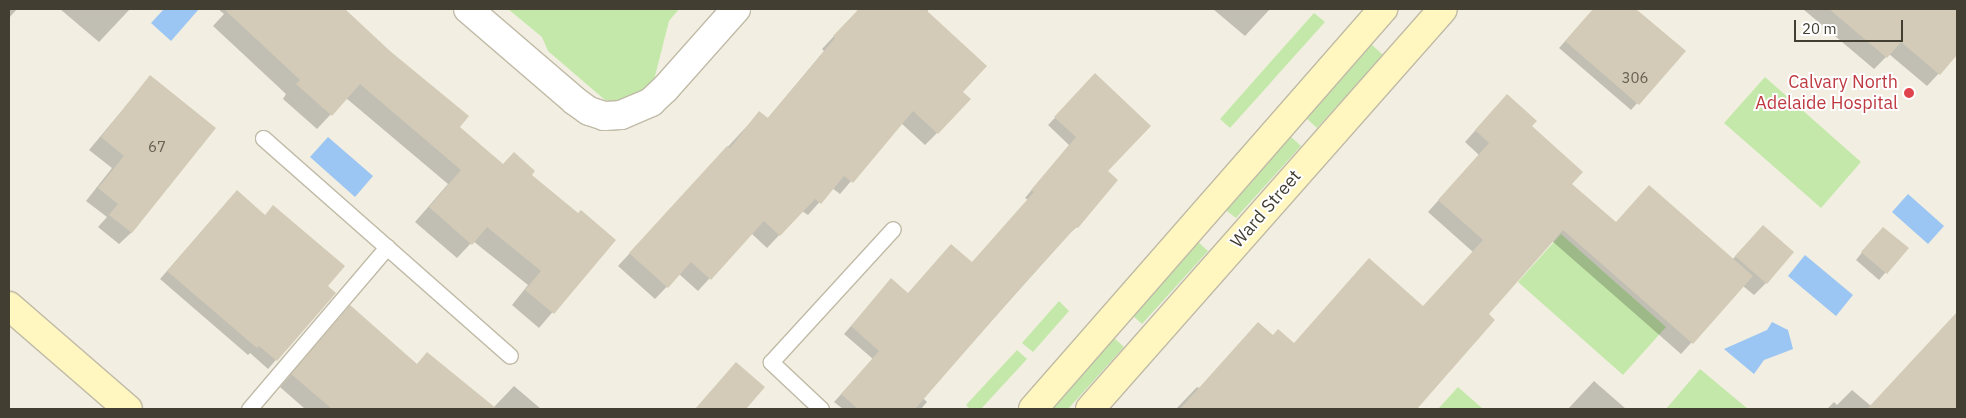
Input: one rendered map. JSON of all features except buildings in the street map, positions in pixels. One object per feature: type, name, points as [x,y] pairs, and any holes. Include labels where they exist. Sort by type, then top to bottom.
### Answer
[{"type":"street","points":[[468,9],[575,101],[589,111],[604,116],[635,110],[651,102],[665,89],[736,9]]},
{"type":"street","points":[[1033,409],[1383,9]]},
{"type":"street","name":"Ward Street","points":[[1090,409],[1439,10]]},
{"type":"street","points":[[9,306],[128,409]]},
{"type":"lane","points":[[263,138],[510,356]]},
{"type":"lane","points":[[821,409],[771,362],[893,229]]},
{"type":"lane","points":[[249,409],[386,247]]},
{"type":"green space","points":[[508,9],[679,9],[669,21],[653,84],[642,95],[616,102],[605,100],[548,51],[542,37]]},
{"type":"green space","points":[[1314,13],[1325,22],[1230,128],[1220,119]]},
{"type":"green space","points":[[1371,44],[1383,55],[1317,128],[1305,117]]},
{"type":"green space","points":[[1765,77],[1861,162],[1821,208],[1724,123]]},
{"type":"green space","points":[[1289,135],[1301,146],[1236,218],[1223,208]]},
{"type":"green space","points":[[1561,234],[1666,327],[1623,375],[1518,282]]},
{"type":"green space","points":[[1196,240],[1208,251],[1142,324],[1130,313]]},
{"type":"green space","points":[[1059,301],[1069,311],[1033,352],[1022,343]]},
{"type":"green space","points":[[1112,336],[1124,347],[1068,409],[1046,409]]},
{"type":"green space","points":[[1017,350],[1027,359],[981,409],[970,409],[966,405]]},
{"type":"green space","points":[[1700,369],[1748,409],[1666,409]]},
{"type":"green space","points":[[1458,387],[1483,409],[1438,409]]},
{"type":"water","points":[[164,9],[199,9],[171,41],[151,23]]},
{"type":"water","points":[[328,137],[373,176],[355,197],[310,157]]},
{"type":"water","points":[[1908,194],[1944,226],[1928,244],[1892,212]]},
{"type":"water","points":[[1805,255],[1853,295],[1836,316],[1788,276]]},
{"type":"water","points":[[1772,322],[1788,330],[1793,349],[1764,360],[1754,374],[1724,349],[1767,330]]},
{"type":"place","name":"Calvary North Adelaide Hospital","points":[[1909,93]]}]
